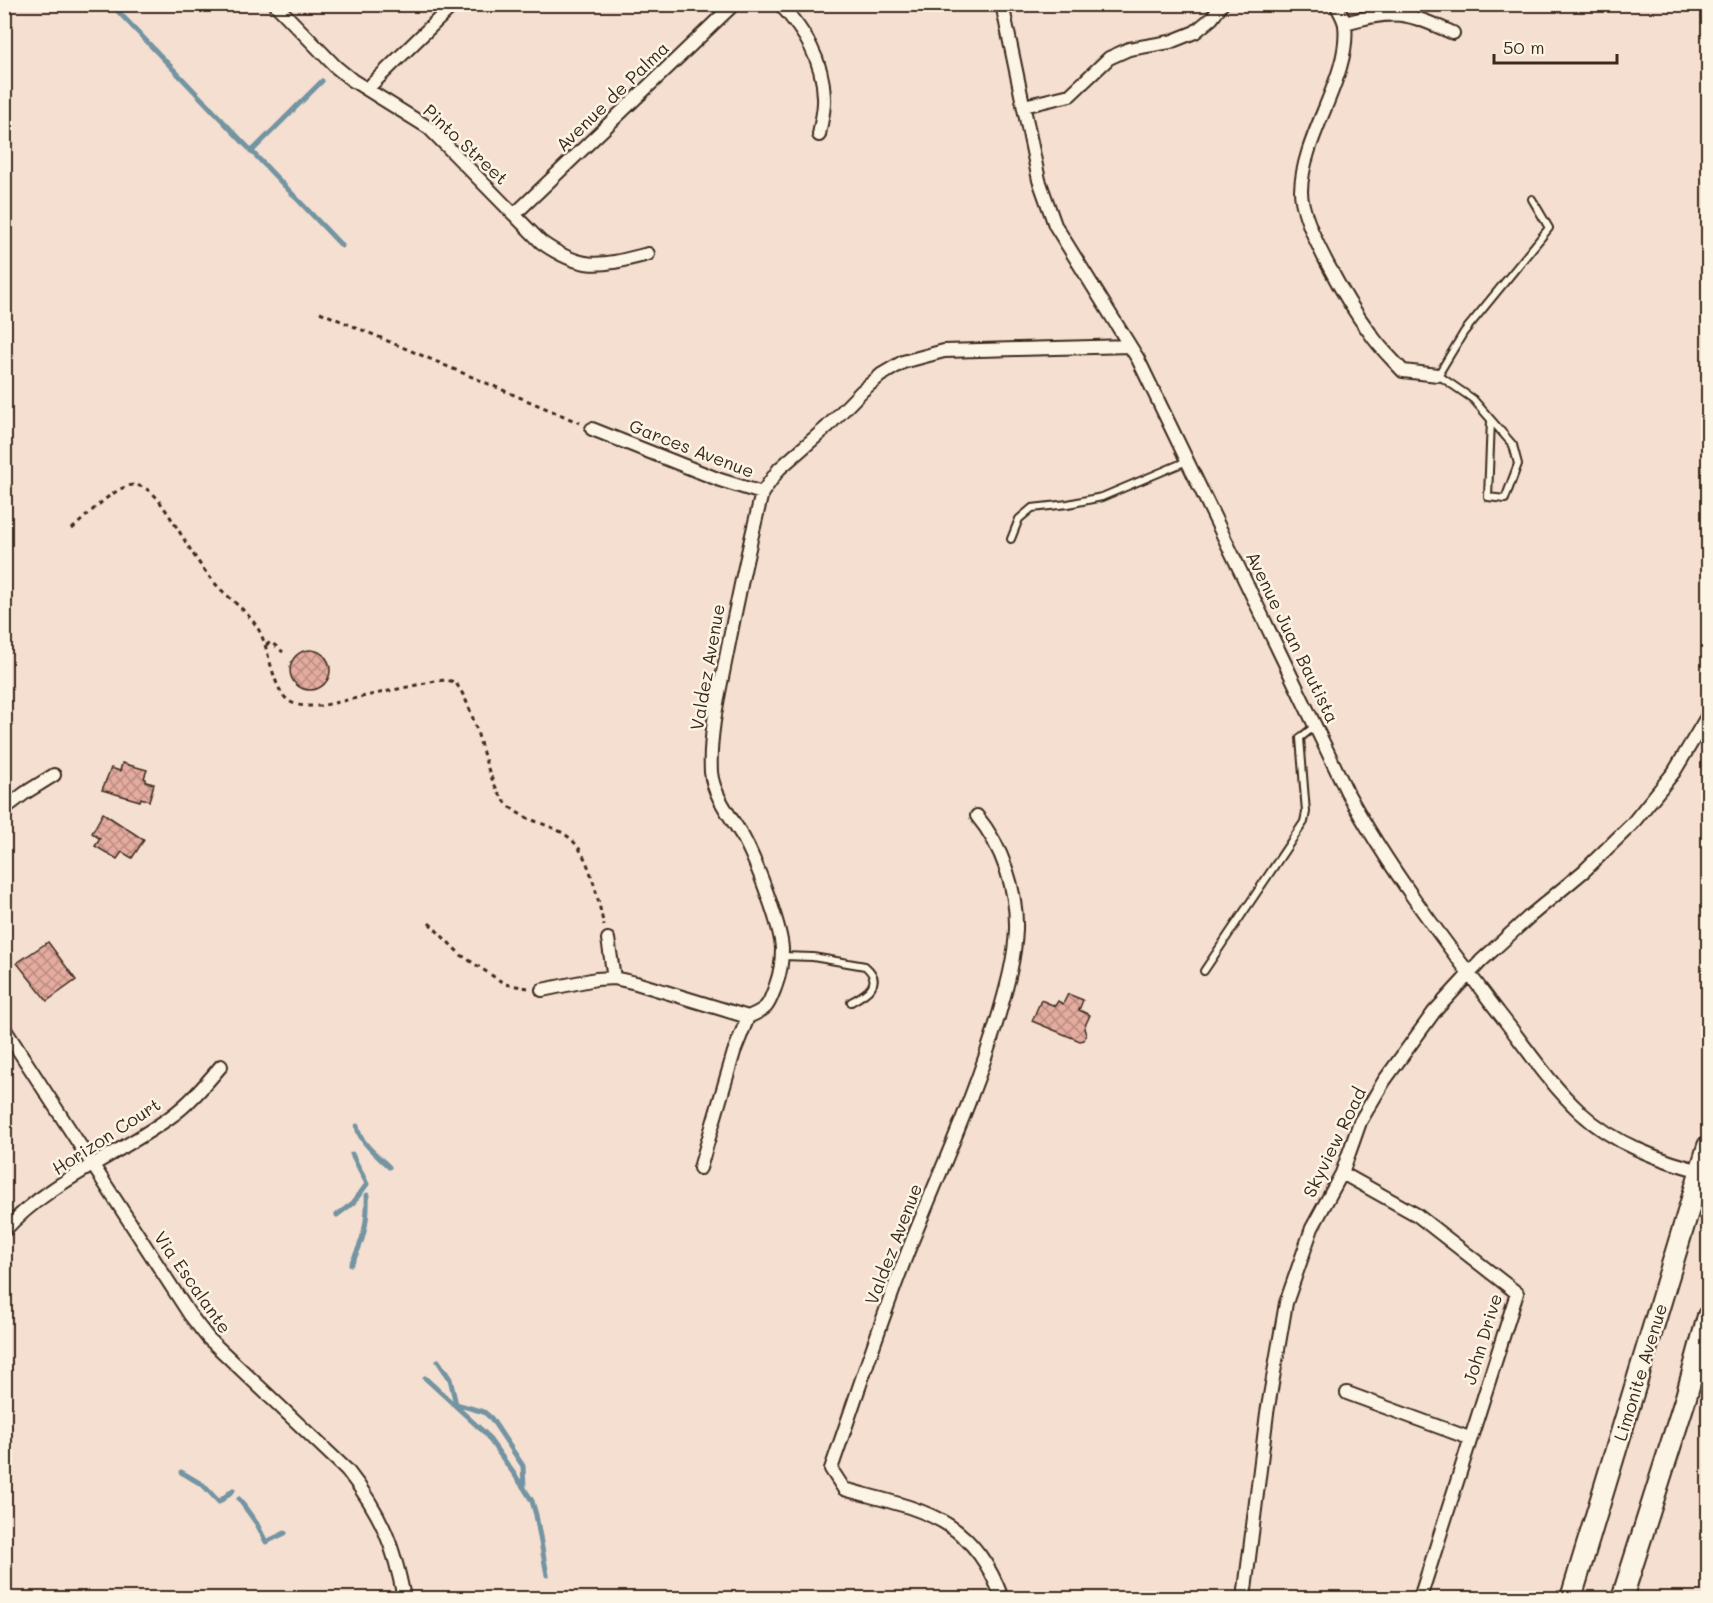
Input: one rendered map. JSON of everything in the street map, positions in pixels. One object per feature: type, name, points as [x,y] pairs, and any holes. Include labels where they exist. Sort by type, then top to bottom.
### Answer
[{"type":"main road","name":"Limonite Avenue","points":[[1571,1599],[1705,1171],[1708,1146]]},
{"type":"main road","points":[[1622,1599],[1686,1397],[1708,1316]]},
{"type":"street","name":"Pinto Street","points":[[275,4],[336,67],[352,80],[429,128],[541,242],[574,262],[591,265],[608,264],[648,254]]},
{"type":"street","points":[[368,88],[454,4]]},
{"type":"street","name":"Avenue de Palma","points":[[515,214],[734,4]]},
{"type":"street","points":[[780,4],[807,39],[822,75],[825,99],[819,135]]},
{"type":"street","name":"Avenue Juan Bautista","points":[[1002,4],[1039,180],[1055,225],[1130,346],[1188,461],[1347,792],[1387,861],[1545,1072],[1580,1112],[1628,1144],[1659,1158],[1705,1171]]},
{"type":"street","points":[[1024,106],[1070,95],[1109,58],[1129,49],[1170,42],[1195,32],[1212,18],[1221,4]]},
{"type":"street","points":[[1336,4],[1345,22],[1345,42],[1338,70],[1306,156],[1301,192],[1309,224],[1337,282],[1370,334],[1403,371],[1438,375]]},
{"type":"street","points":[[1345,22],[1390,13],[1415,16],[1453,33]]},
{"type":"street","name":"Garces Avenue","points":[[592,429],[720,480],[762,493],[779,469],[862,391],[881,375],[903,362],[944,351],[1130,346]]},
{"type":"street","name":"Valdez Avenue","points":[[748,1017],[764,1011],[768,1005],[780,974],[782,948],[765,888],[745,841],[717,794],[711,775],[711,751],[717,706],[742,573],[762,493]]},
{"type":"street","name":"Skyview Road","points":[[1244,1599],[1268,1413],[1286,1303],[1312,1228],[1342,1173],[1360,1122],[1384,1081],[1434,1012],[1469,972],[1590,865],[1632,824],[1674,772],[1708,715]]},
{"type":"street","points":[[4,809],[54,775]]},
{"type":"street","name":"Valdez Avenue","points":[[977,816],[990,831],[1003,861],[1012,895],[1016,929],[1010,974],[985,1060],[908,1251],[831,1468],[844,1489],[926,1512],[958,1530],[985,1560],[1002,1599]]},
{"type":"street","points":[[608,939],[614,978]]},
{"type":"street","points":[[542,990],[596,979],[614,978],[636,982],[748,1017],[734,1052],[700,1168]]},
{"type":"street","name":"Via Escalante","points":[[4,1028],[190,1315],[208,1338],[325,1448],[363,1490],[379,1516],[391,1543],[404,1599]]},
{"type":"street","name":"Horizon Court","points":[[4,1231],[33,1204],[169,1118],[200,1091],[221,1066]]},
{"type":"street","name":"John Drive","points":[[1342,1173],[1417,1215],[1517,1293],[1419,1599]]},
{"type":"street","points":[[1347,1394],[1469,1438]]},
{"type":"lane","points":[[1491,420],[1488,497],[1505,499],[1518,464],[1513,445],[1473,399],[1438,375],[1464,332],[1549,228],[1532,199]]},
{"type":"lane","points":[[1011,539],[1018,519],[1032,508],[1101,497],[1188,461]]},
{"type":"lane","points":[[1204,971],[1304,822],[1306,812],[1300,738],[1316,726]]},
{"type":"lane","points":[[781,956],[813,957],[865,966],[874,977],[870,989],[850,1002]]},
{"type":"path","points":[[320,312],[592,429]]},
{"type":"path","points":[[72,529],[106,498],[123,487],[131,485],[149,490],[158,498],[206,572],[253,620],[266,645],[280,691],[289,701],[302,706],[320,706],[435,681],[455,682],[465,698],[486,762],[500,794],[516,813],[572,840],[584,857],[608,939]]},
{"type":"path","points":[[266,645],[271,642],[283,652]]},
{"type":"path","points":[[429,923],[461,955],[505,984],[542,990]]},
{"type":"building","points":[[310,650],[324,656],[330,670],[324,684],[310,690],[296,684],[290,670],[296,656]]},
{"type":"building","points":[[122,763],[147,770],[144,778],[146,782],[154,784],[149,801],[141,798],[140,801],[102,790],[111,768],[120,771]]},
{"type":"building","points":[[103,813],[144,840],[132,858],[122,852],[117,859],[95,846],[100,839],[92,833]]},
{"type":"building","points":[[48,942],[76,980],[47,1001],[17,963]]},
{"type":"building","points":[[1068,994],[1083,1000],[1079,1010],[1090,1015],[1084,1028],[1086,1035],[1084,1040],[1080,1041],[1032,1021],[1041,1000],[1055,1006],[1058,1001],[1063,1004]]},
{"type":"waterway","points":[[111,4],[342,246]]},
{"type":"waterway","points":[[251,152],[322,81]]},
{"type":"waterway","points":[[357,1126],[361,1138],[389,1167]]},
{"type":"waterway","points":[[337,1215],[353,1203],[367,1184],[352,1154]]},
{"type":"waterway","points":[[351,1264],[364,1231],[367,1195]]},
{"type":"waterway","points":[[438,1361],[450,1379],[456,1404],[484,1412],[491,1418],[523,1466],[524,1488]]},
{"type":"waterway","points":[[425,1378],[485,1433],[524,1488],[532,1501],[536,1515],[547,1575]]},
{"type":"waterway","points":[[181,1472],[203,1485],[219,1502],[233,1490]]},
{"type":"waterway","points":[[239,1499],[257,1524],[266,1542],[285,1533]]}]
